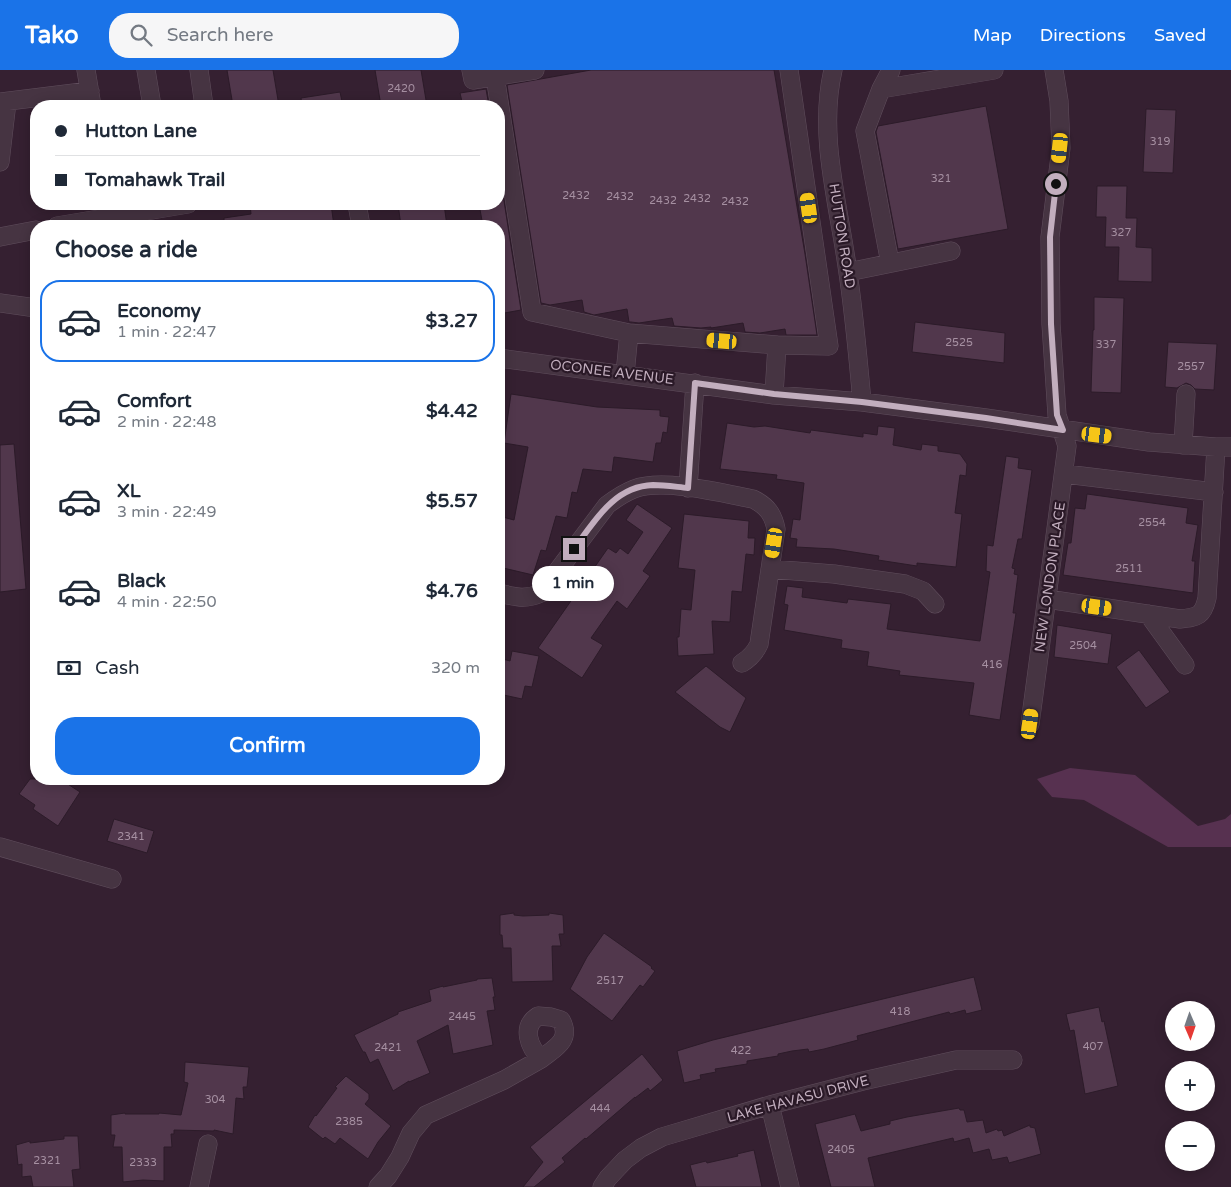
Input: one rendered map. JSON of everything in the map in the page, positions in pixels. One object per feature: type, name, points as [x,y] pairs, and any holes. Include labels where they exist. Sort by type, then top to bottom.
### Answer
[{"type":"street","points":[[62,100],[91,99],[86,70]]},
{"type":"street","points":[[146,70],[151,100]]},
{"type":"street","points":[[199,70],[203,100]]},
{"type":"street","points":[[470,70],[472,80],[535,70]]},
{"type":"street","points":[[505,140],[532,312],[629,333],[777,345],[829,346],[789,70]]},
{"type":"street","name":"HUTTON ROAD","points":[[834,70],[829,87],[827,107],[829,148],[848,272],[862,402]]},
{"type":"street","points":[[890,263],[866,131],[881,89],[891,70]]},
{"type":"street","points":[[881,89],[994,70]]},
{"type":"street","name":"NEW LONDON PLACE","points":[[1030,724],[1065,474],[1067,446],[1057,415],[1051,324],[1050,237],[1060,148],[1059,102],[1054,70]]},
{"type":"street","points":[[495,76],[499,100]]},
{"type":"street","points":[[0,162],[4,102],[30,101]]},
{"type":"street","points":[[89,220],[142,210]]},
{"type":"street","points":[[0,236],[30,231]]},
{"type":"street","points":[[848,272],[950,251]]},
{"type":"street","points":[[0,303],[30,307]]},
{"type":"street","points":[[625,374],[629,333]]},
{"type":"street","points":[[774,394],[777,345]]},
{"type":"street","name":"OCONEE AVENUE","points":[[505,359],[774,394],[862,402],[1183,445],[1224,447]]},
{"type":"street","points":[[688,488],[695,383]]},
{"type":"street","points":[[1183,445],[1186,394]]},
{"type":"street","points":[[1047,599],[1180,618],[1197,617],[1205,608],[1207,598],[1214,492],[1224,447]]},
{"type":"street","points":[[1065,474],[1214,492]]},
{"type":"street","points":[[505,595],[522,599],[541,593],[607,505],[618,496],[634,488],[652,485],[688,488],[753,499],[769,510],[776,529],[759,644],[750,658],[742,663]]},
{"type":"street","points":[[770,569],[834,574],[905,584],[924,591],[935,604]]},
{"type":"street","points":[[1148,614],[1185,665]]},
{"type":"street","points":[[0,847],[112,879]]},
{"type":"street","points":[[378,1187],[388,1176],[400,1157],[410,1133],[426,1115],[504,1080],[541,1059]]},
{"type":"street","name":"LAKE HAVASU DRIVE","points":[[602,1187],[625,1160],[641,1148],[662,1137],[770,1104],[956,1060],[1013,1060]]},
{"type":"street","points":[[770,1104],[790,1187]]},
{"type":"street","points":[[199,1187],[208,1144]]},
{"type":"shaded area","points":[[1070,768],[1135,775],[1198,826],[1225,819],[1231,814],[1231,847],[1168,847],[1084,800],[1052,797],[1037,779]]},
{"type":"building","points":[[227,70],[273,70],[278,100],[232,100]]},
{"type":"building","points":[[375,70],[421,70],[426,100],[380,100]]},
{"type":"building","points":[[591,70],[774,70],[817,335],[786,335],[785,329],[760,333],[745,332],[743,323],[711,328],[674,326],[672,318],[639,323],[629,322],[627,309],[594,315],[584,312],[582,300],[550,305],[541,303],[507,85]]},
{"type":"building","points":[[486,89],[488,100],[462,100],[460,93]]},
{"type":"building","points":[[340,92],[342,100],[301,100],[301,98]]},
{"type":"building","points":[[986,106],[1008,229],[898,249],[876,132],[878,126]]},
{"type":"building","points":[[1146,109],[1176,110],[1173,173],[1143,172]]},
{"type":"building","points":[[1097,186],[1127,186],[1126,218],[1137,218],[1136,247],[1152,248],[1152,282],[1118,281],[1119,247],[1105,247],[1106,217],[1096,217]]},
{"type":"building","points":[[505,207],[521,310],[505,313],[505,220],[482,220],[480,210],[505,210]]},
{"type":"building","points":[[251,210],[332,210],[333,220],[224,220],[224,218],[251,214]]},
{"type":"building","points":[[399,210],[445,210],[446,220],[400,220]]},
{"type":"building","points":[[1094,297],[1124,298],[1121,393],[1091,392]]},
{"type":"building","points":[[915,322],[1005,333],[1004,363],[912,352]]},
{"type":"building","points":[[1168,342],[1217,344],[1214,390],[1195,389],[1186,383],[1177,388],[1165,387]]},
{"type":"building","points":[[511,394],[597,407],[660,410],[660,416],[669,417],[667,433],[663,432],[661,443],[656,443],[653,462],[614,457],[612,472],[583,469],[577,493],[572,492],[567,518],[556,516],[546,551],[541,550],[533,575],[505,568],[505,518],[514,520],[528,447],[505,443]]},
{"type":"building","points":[[727,423],[754,427],[765,426],[810,433],[811,430],[863,437],[863,433],[877,435],[878,426],[895,428],[893,445],[921,450],[922,444],[938,446],[938,451],[960,454],[967,464],[966,476],[960,475],[955,513],[962,514],[956,567],[917,563],[917,566],[878,560],[879,556],[834,549],[796,547],[797,539],[790,538],[793,519],[800,520],[804,483],[776,479],[777,475],[720,469]]},
{"type":"building","points":[[14,444],[26,589],[0,592],[0,445]]},
{"type":"building","points":[[1006,456],[1019,458],[1018,468],[1032,470],[1022,539],[1018,539],[1012,568],[1015,569],[1014,574],[1018,575],[1013,613],[1016,613],[1000,720],[969,715],[974,683],[899,675],[900,671],[867,666],[869,652],[841,648],[842,640],[784,630],[788,605],[784,604],[787,586],[803,588],[802,597],[847,603],[848,599],[891,604],[887,629],[980,641],[990,572],[986,571],[987,545],[993,546]]},
{"type":"building","points":[[1087,494],[1188,508],[1186,523],[1198,525],[1192,561],[1195,561],[1193,593],[1063,575],[1068,543],[1071,543],[1075,508],[1085,509]]},
{"type":"building","points":[[637,504],[672,528],[643,571],[650,576],[627,609],[617,601],[591,638],[603,645],[582,678],[538,648],[608,548],[616,553],[620,548],[628,554],[643,532],[626,520]]},
{"type":"building","points":[[684,514],[749,521],[748,538],[755,538],[754,555],[746,554],[742,592],[732,591],[730,622],[712,621],[714,654],[678,656],[677,637],[679,637],[681,609],[691,610],[695,570],[678,568]]},
{"type":"building","points":[[1057,625],[1112,634],[1108,664],[1054,657]]},
{"type":"building","points":[[1139,650],[1170,692],[1146,708],[1116,667]]},
{"type":"building","points":[[512,651],[539,656],[532,687],[525,686],[522,699],[505,695],[505,660],[510,661]]},
{"type":"building","points":[[706,666],[746,698],[730,732],[720,727],[675,692]]},
{"type":"building","points":[[30,779],[30,785],[69,785],[80,792],[58,826],[33,809],[35,805],[19,794]]},
{"type":"building","points":[[114,819],[154,831],[147,853],[107,841]]},
{"type":"building","points":[[514,913],[514,915],[523,916],[549,915],[549,913],[563,915],[564,934],[559,934],[561,946],[552,946],[553,981],[512,982],[511,948],[503,948],[502,935],[500,935],[500,915]]},
{"type":"building","points":[[604,933],[655,971],[643,987],[640,985],[612,1021],[570,989],[587,957]]},
{"type":"building","points":[[974,977],[982,1010],[966,1014],[965,1010],[950,1014],[949,1012],[857,1036],[858,1040],[824,1049],[809,1052],[808,1049],[792,1051],[778,1054],[778,1056],[747,1061],[747,1064],[715,1069],[716,1072],[700,1075],[701,1079],[684,1083],[677,1051],[713,1040]]},
{"type":"building","points":[[492,978],[495,1010],[487,1011],[493,1045],[453,1054],[448,1025],[417,1041],[430,1073],[409,1081],[393,1091],[378,1059],[370,1063],[354,1035],[398,1014],[398,1012],[431,1001],[429,990],[477,979]]},
{"type":"building","points":[[1099,1007],[1102,1022],[1104,1021],[1118,1086],[1085,1094],[1074,1030],[1070,1031],[1066,1014]]},
{"type":"building","points":[[642,1054],[663,1080],[650,1091],[648,1088],[635,1097],[585,1138],[562,1158],[565,1162],[534,1187],[523,1187],[543,1162],[530,1147]]},
{"type":"building","points":[[185,1062],[249,1067],[247,1087],[243,1087],[244,1099],[236,1098],[233,1134],[214,1130],[174,1130],[174,1134],[171,1134],[172,1147],[164,1147],[164,1181],[143,1180],[123,1182],[122,1147],[113,1147],[115,1135],[111,1135],[111,1115],[159,1113],[181,1115],[188,1083],[184,1082]]},
{"type":"building","points":[[346,1076],[369,1094],[369,1099],[365,1104],[391,1126],[378,1142],[368,1159],[340,1138],[335,1144],[325,1137],[323,1139],[308,1127],[315,1115],[337,1088],[335,1087]]},
{"type":"building","points":[[959,1108],[964,1110],[967,1122],[983,1120],[986,1133],[997,1129],[998,1131],[1002,1130],[1004,1136],[1030,1125],[1030,1127],[1035,1128],[1041,1154],[1009,1163],[1007,1157],[992,1160],[989,1149],[973,1153],[969,1138],[954,1142],[953,1138],[868,1158],[875,1187],[831,1187],[815,1124],[855,1114],[861,1131],[890,1124],[890,1121],[907,1117]]},
{"type":"building","points":[[64,1136],[78,1136],[80,1169],[72,1170],[74,1187],[33,1187],[31,1176],[22,1177],[22,1164],[18,1165],[16,1145],[30,1141],[30,1143],[64,1139]]},
{"type":"building","points":[[754,1150],[762,1187],[696,1187],[690,1165],[738,1156],[737,1154]]},
{"type":"route","points":[[574,549],[607,505],[618,496],[634,488],[652,485],[688,488],[695,383],[774,394],[862,402],[1063,430],[1057,415],[1051,324],[1050,237],[1056,184]]}]
